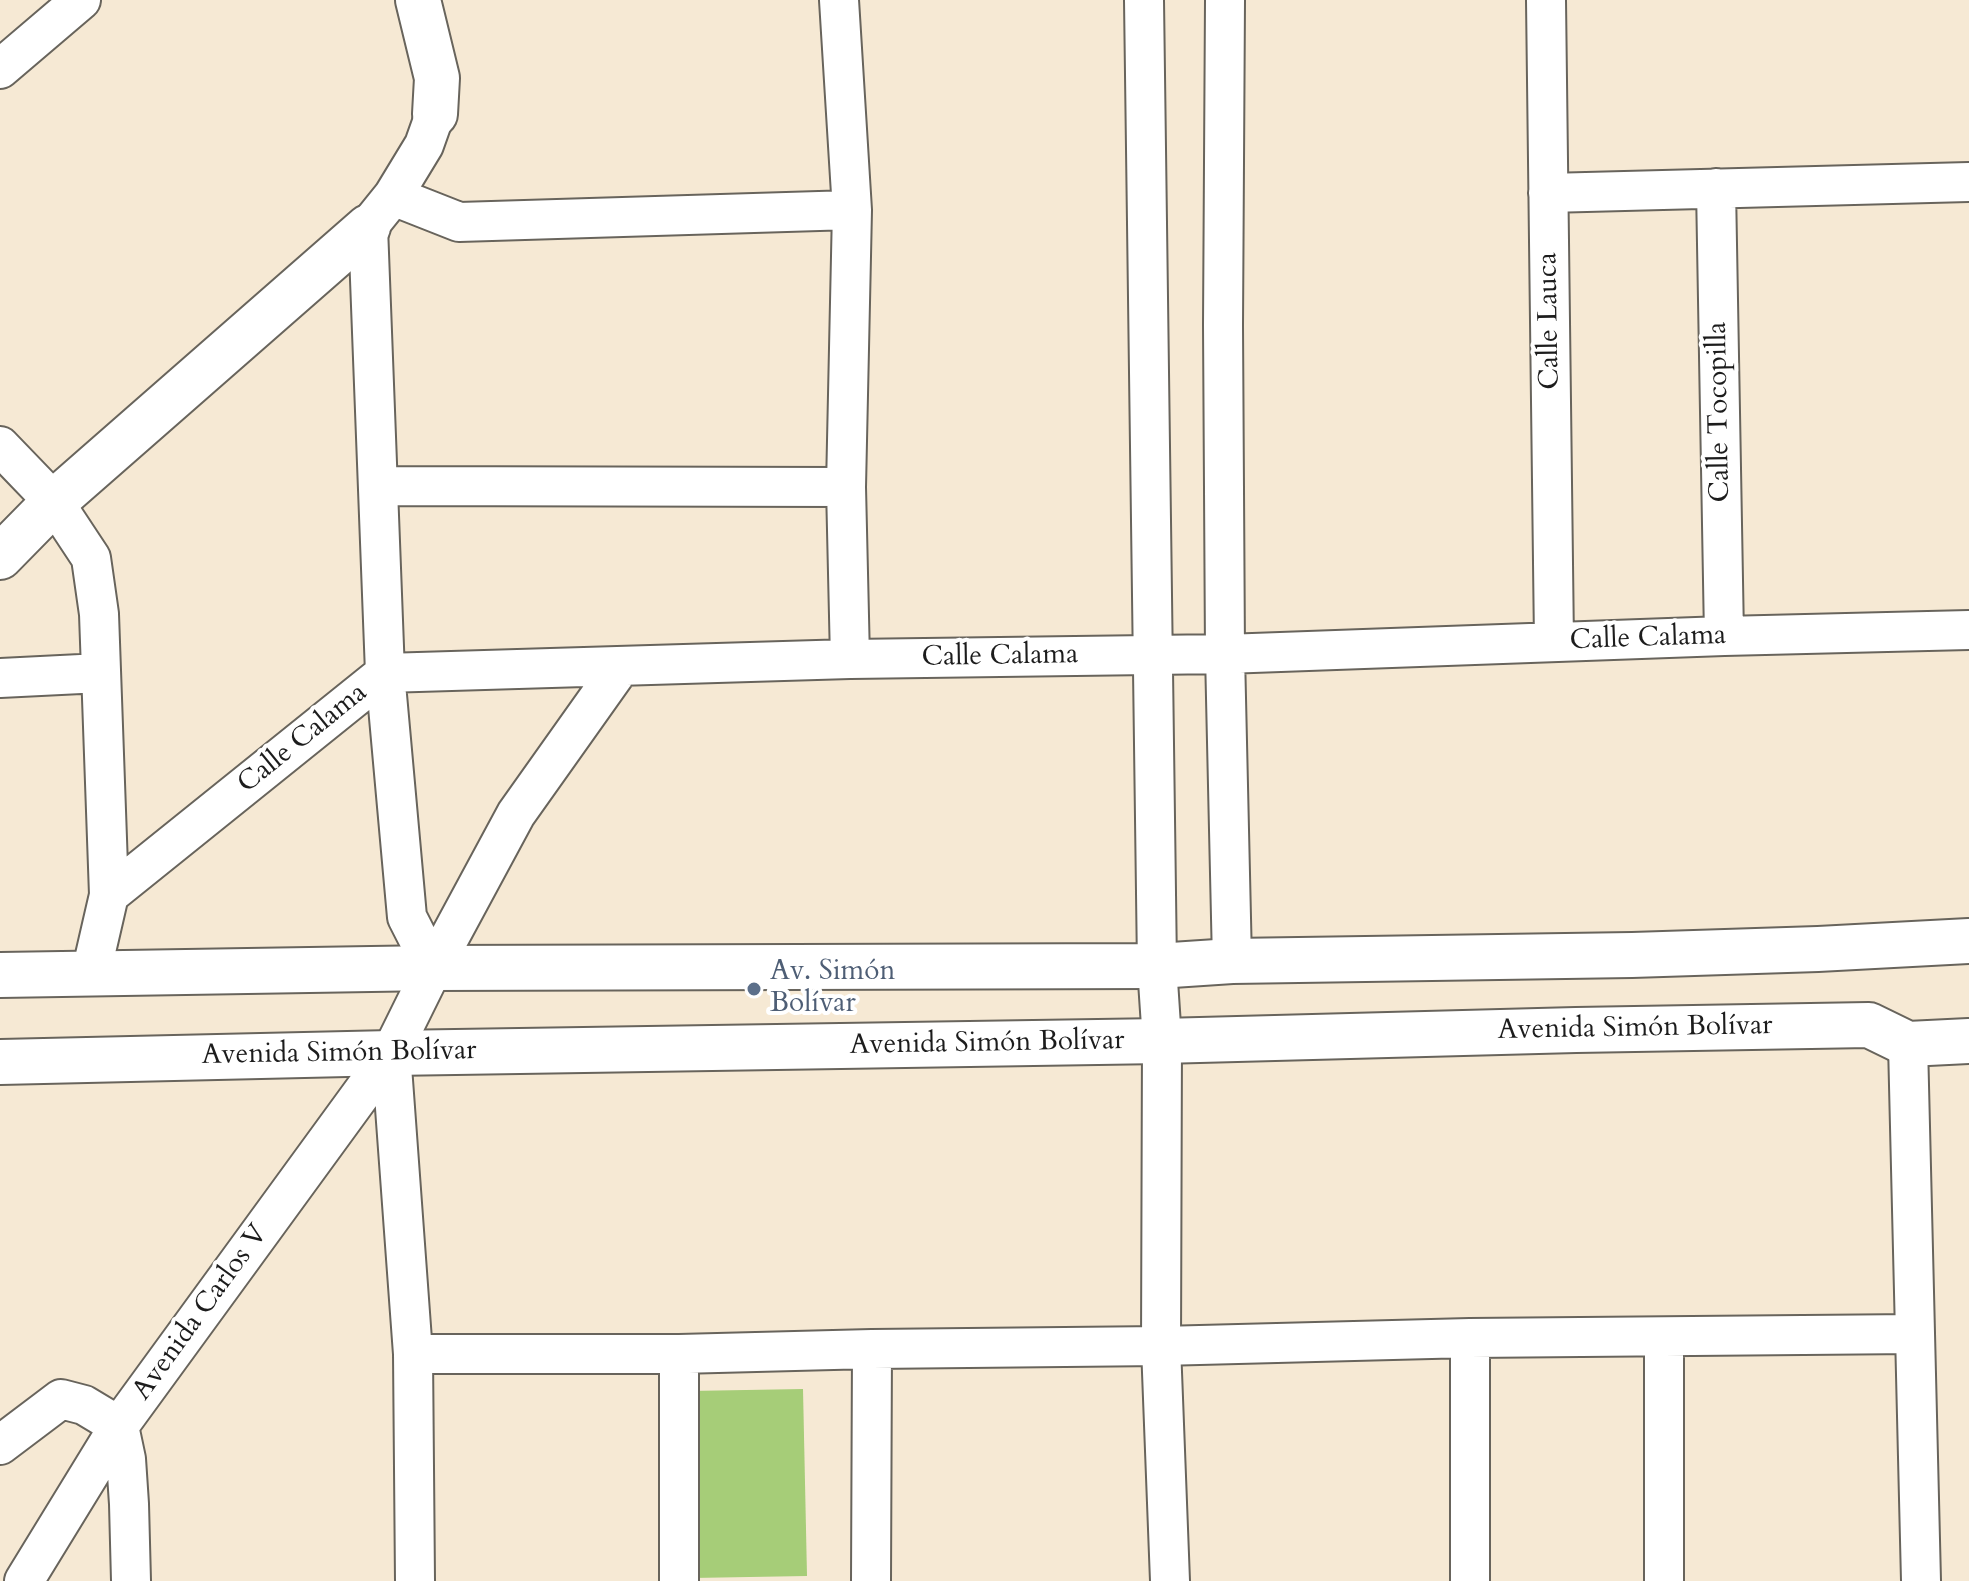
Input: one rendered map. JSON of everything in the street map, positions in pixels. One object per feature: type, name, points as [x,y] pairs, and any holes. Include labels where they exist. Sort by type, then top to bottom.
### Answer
[{"type":"street","points":[[0,69],[81,0]]},
{"type":"street","points":[[0,557],[54,502],[380,211],[424,145],[435,114],[437,78],[418,0]]},
{"type":"street","points":[[839,0],[852,210],[846,487],[850,659]]},
{"type":"street","points":[[1144,0],[1157,966],[1162,1041],[1161,1346],[1170,1581]]},
{"type":"street","points":[[1225,0],[1225,654],[1232,961]]},
{"type":"street","name":"Calle Lauca","points":[[1546,0],[1554,642]]},
{"type":"street","points":[[1548,193],[1969,182]]},
{"type":"street","name":"Calle Tocopilla","points":[[1716,188],[1724,636]]},
{"type":"street","points":[[380,211],[459,222],[852,210]]},
{"type":"street","points":[[380,211],[378,486],[385,673],[407,917],[433,968]]},
{"type":"street","points":[[0,446],[54,502],[91,558],[99,614],[109,895],[91,973]]},
{"type":"street","points":[[378,486],[846,487]]},
{"type":"street","name":"Calle Calama","points":[[109,895],[385,673],[850,659],[1225,654],[1969,630]]},
{"type":"street","name":"Avenida Carlos V","points":[[24,1581],[119,1426],[391,1053],[516,814],[621,666]]},
{"type":"street","points":[[0,678],[101,673]]},
{"type":"street","points":[[0,975],[433,968],[1157,966],[1232,961],[1632,955],[1969,941]]},
{"type":"street","name":"Avenida Simón Bolívar","points":[[0,1062],[1869,1025],[1908,1044],[1969,1041]]},
{"type":"street","points":[[1908,1044],[1921,1581]]},
{"type":"street","points":[[391,1053],[413,1354],[415,1581]]},
{"type":"street","points":[[413,1354],[679,1354],[1470,1338],[1914,1334]]},
{"type":"street","points":[[1664,1337],[1664,1581]]},
{"type":"street","points":[[1470,1338],[1470,1581]]},
{"type":"street","points":[[871,1581],[872,1349]]},
{"type":"street","points":[[679,1354],[679,1581]]},
{"type":"street","points":[[0,1445],[61,1399],[84,1405],[119,1426],[126,1459],[131,1581]]},
{"type":"green space","points":[[803,1389],[807,1576],[692,1578],[689,1391]]},
{"type":"place","name":"Av. Simón Bolívar","points":[[754,989]]}]
